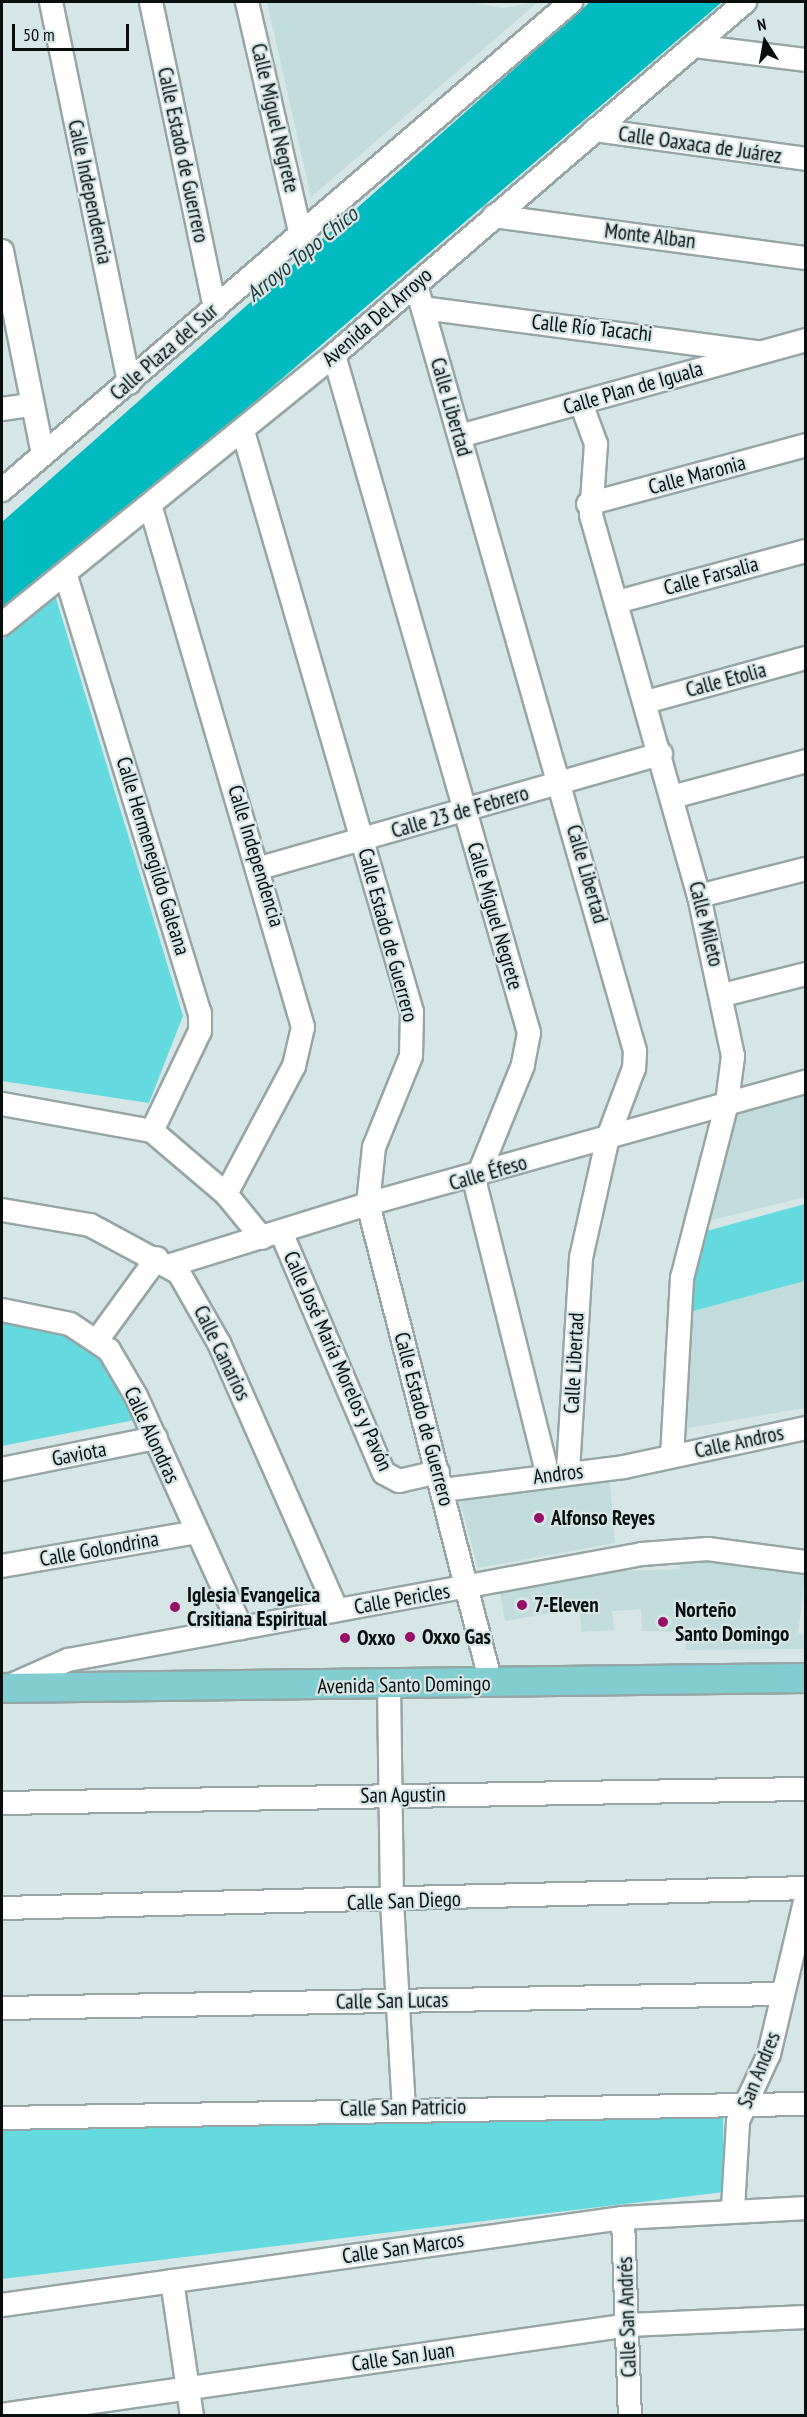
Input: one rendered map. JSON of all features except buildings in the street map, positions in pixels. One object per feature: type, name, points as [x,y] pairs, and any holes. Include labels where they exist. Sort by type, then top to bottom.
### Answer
[{"type":"main road","name":"Avenida Santo Domingo","points":[[3,1688],[491,1684],[806,1678]]},
{"type":"street","name":"Calle Independencia","points":[[51,2],[129,382]]},
{"type":"street","name":"Calle Estado de Guerrero","points":[[151,2],[215,308]]},
{"type":"street","name":"Calle Miguel Negrete","points":[[247,2],[301,236]]},
{"type":"street","name":"Calle Plaza del Sur","points":[[2,490],[572,2]]},
{"type":"street","name":"Avenida Del Arroyo","points":[[2,624],[151,508],[243,431],[745,2]]},
{"type":"street","points":[[694,46],[806,60]]},
{"type":"street","name":"Calle Oaxaca de Juárez","points":[[595,130],[806,159]]},
{"type":"street","name":"Monte Alban","points":[[494,216],[806,258]]},
{"type":"street","points":[[2,250],[31,405],[43,454]]},
{"type":"street","name":"Calle Libertad","points":[[416,285],[561,783],[635,1051],[634,1068],[608,1137],[581,1258],[558,1474]]},
{"type":"street","name":"Calle Río Tacachi","points":[[423,308],[688,339],[761,353]]},
{"type":"street","name":"Calle Plan de Iguala","points":[[460,436],[806,340]]},
{"type":"street","name":"Calle Miguel Negrete","points":[[333,355],[529,1033],[524,1065],[474,1178]]},
{"type":"street","name":"Calle Mileto","points":[[581,402],[596,444],[588,504],[661,754],[699,896],[723,995],[733,1056],[727,1103],[682,1278],[672,1456]]},
{"type":"street","points":[[2,409],[31,405]]},
{"type":"street","name":"Calle Estado de Guerrero","points":[[243,431],[363,840],[415,1028],[407,1072],[374,1147],[368,1204],[491,1684]]},
{"type":"street","name":"Calle Maronia","points":[[588,504],[806,445]]},
{"type":"street","name":"Calle Independencia","points":[[151,508],[300,1006],[302,1045],[226,1194]]},
{"type":"street","name":"Calle Farsalia","points":[[617,602],[806,551]]},
{"type":"street","name":"Calle Hermenegildo Galeana","points":[[66,576],[200,1013],[200,1031],[152,1131]]},
{"type":"street","name":"Calle Etolia","points":[[646,702],[806,658]]},
{"type":"street","name":"Calle 23 de Febrero","points":[[260,868],[661,754]]},
{"type":"street","points":[[672,797],[806,761]]},
{"type":"street","points":[[699,896],[806,869]]},
{"type":"street","points":[[723,995],[806,974]]},
{"type":"street","name":"Calle Éfeso","points":[[164,1262],[272,1235],[368,1204],[474,1178],[608,1137],[806,1082]]},
{"type":"street","points":[[2,1104],[152,1131]]},
{"type":"street","name":"Calle José María Morelos y Pavón","points":[[152,1131],[272,1235],[384,1473],[399,1480],[440,1481]]},
{"type":"street","points":[[474,1178],[558,1474]]},
{"type":"street","points":[[2,1210],[90,1225],[164,1262],[98,1339]]},
{"type":"street","name":"Calle Canarios","points":[[164,1262],[219,1343],[337,1611]]},
{"type":"street","name":"Calle Alondras","points":[[2,1310],[70,1324],[98,1339],[119,1364],[156,1438],[196,1532],[241,1628]]},
{"type":"street","name":"Calle Andros","points":[[672,1456],[806,1428]]},
{"type":"street","name":"Gaviota","points":[[2,1469],[156,1438]]},
{"type":"street","name":"Andros","points":[[440,1481],[558,1474],[672,1456]]},
{"type":"street","name":"Calle Golondrina","points":[[2,1566],[196,1532]]},
{"type":"street","name":"Calle Pericles","points":[[3,1688],[68,1660],[676,1549],[806,1562]]},
{"type":"street","points":[[389,1685],[392,1902],[404,2108]]},
{"type":"street","name":"San Agustin","points":[[2,1803],[392,1794],[806,1789]]},
{"type":"street","name":"Calle San Diego","points":[[2,1908],[392,1902],[806,1888]]},
{"type":"street","name":"San Andres","points":[[734,2209],[734,2150],[746,2102],[769,2054],[806,1898]]},
{"type":"street","name":"Calle San Lucas","points":[[2,2008],[783,1994]]},
{"type":"street","name":"Calle San Patricio","points":[[2,2118],[746,2102],[806,2104]]},
{"type":"street","name":"Calle San Marcos","points":[[2,2305],[623,2218],[734,2209],[806,2208]]},
{"type":"street","name":"Calle San Andrés","points":[[623,2218],[629,2325],[630,2415]]},
{"type":"street","points":[[172,2281],[192,2415]]},
{"type":"street","name":"Calle San Juan","points":[[2,2415],[629,2325],[806,2317]]},
{"type":"shaded area","points":[[267,2],[470,2],[502,8],[538,2],[311,197]]},
{"type":"shaded area","points":[[590,2],[722,2],[99,535],[2,611],[2,522]]},
{"type":"shaded area","points":[[55,595],[183,1016],[149,1103],[2,1081],[2,640]]},
{"type":"shaded area","points":[[805,1093],[805,1197],[704,1222],[734,1112]]},
{"type":"shaded area","points":[[805,1204],[805,1281],[686,1313],[703,1232]]},
{"type":"shaded area","points":[[805,1281],[805,1408],[682,1429],[686,1313]]},
{"type":"shaded area","points":[[2,1316],[59,1326],[99,1357],[135,1420],[2,1446]]},
{"type":"shaded area","name":"Alfonso Reyes","points":[[609,1473],[615,1543],[478,1568],[458,1493]]},
{"type":"shaded area","points":[[678,1554],[805,1573],[798,1634],[805,1634],[805,1649],[686,1650],[685,1632],[642,1631],[641,1609],[612,1611],[615,1630],[582,1632],[579,1608],[505,1621],[500,1590],[621,1571],[680,1569]]},
{"type":"shaded area","points":[[723,2109],[724,2192],[2,2279],[2,2123]]},
{"type":"place","name":"Alfonso Reyes","points":[[539,1518]]},
{"type":"place","name":"7-Eleven","points":[[522,1605]]},
{"type":"place","name":"Iglesia Evangelica Crsitiana Espiritual","points":[[175,1607]]},
{"type":"place","name":"Norteño Santo Domingo","points":[[663,1622]]},
{"type":"place","name":"Oxxo Gas","points":[[410,1637]]},
{"type":"place","name":"Oxxo","points":[[345,1638]]},
{"type":"water label","name":"Arroyo Topo Chico","points":[[302,254]]}]
